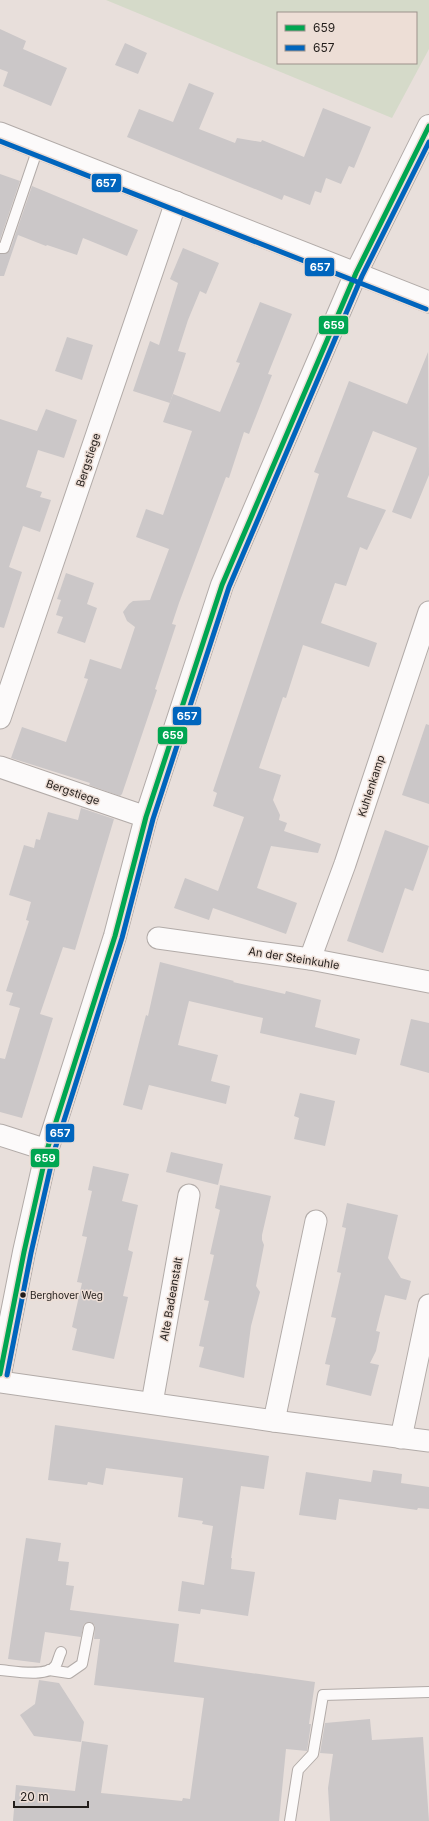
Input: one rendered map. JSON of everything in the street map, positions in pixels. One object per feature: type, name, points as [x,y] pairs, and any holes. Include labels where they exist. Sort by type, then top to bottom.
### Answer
[{"type":"street","points":[[1,1361],[47,1150],[115,936],[146,817],[222,586],[356,273],[429,126]]},
{"type":"street","points":[[0,133],[429,302]]},
{"type":"street","name":"Bergstiege","points":[[0,718],[176,202]]},
{"type":"street","name":"Kuhlenkamp","points":[[310,960],[345,864],[429,612]]},
{"type":"street","name":"Bergstiege","points":[[0,767],[146,817]]},
{"type":"street","name":"An der Steinkuhle","points":[[158,938],[310,960],[429,982]]},
{"type":"street","points":[[0,1135],[47,1150]]},
{"type":"street","name":"Alte Badeanstalt","points":[[152,1403],[189,1195]]},
{"type":"street","points":[[274,1421],[316,1220]]},
{"type":"street","points":[[401,1438],[429,1305]]},
{"type":"street","points":[[0,1382],[274,1421],[429,1441]]},
{"type":"lane","points":[[0,248],[4,248],[38,148]]},
{"type":"lane","points":[[0,1670],[39,1672],[49,1670],[69,1673],[82,1664],[90,1628]]},
{"type":"lane","points":[[49,1670],[56,1665],[60,1652]]},
{"type":"lane","points":[[290,1821],[298,1770],[313,1754],[322,1695],[429,1692]]},
{"type":"green space","points":[[106,0],[429,0],[429,49],[392,118]]},
{"type":"building","points":[[0,29],[26,41],[23,49],[67,68],[51,106],[3,86],[8,72],[0,69]]},
{"type":"building","points":[[125,43],[147,53],[138,74],[115,65]]},
{"type":"building","points":[[189,83],[214,93],[199,129],[235,143],[237,138],[261,142],[262,140],[304,157],[323,108],[371,127],[354,168],[349,166],[341,184],[326,178],[321,193],[315,191],[310,205],[284,195],[282,200],[127,137],[139,109],[173,122]]},
{"type":"building","points":[[0,174],[20,181],[0,240]]},
{"type":"building","points":[[32,186],[138,230],[127,256],[83,238],[77,255],[47,245],[46,246],[18,235],[4,276],[0,276],[0,254],[7,253],[10,250]]},
{"type":"building","points":[[183,248],[219,263],[206,294],[200,291],[188,320],[178,351],[186,353],[170,403],[133,391],[150,341],[159,345],[178,283],[170,279]]},
{"type":"building","points":[[260,302],[292,314],[268,374],[272,375],[249,434],[244,432],[229,478],[226,477],[179,603],[172,624],[176,625],[155,689],[157,690],[122,794],[120,796],[89,785],[90,783],[11,758],[22,727],[66,742],[88,679],[84,678],[90,659],[121,669],[135,627],[127,621],[123,612],[133,601],[150,600],[169,549],[136,537],[146,509],[163,515],[192,431],[163,422],[173,394],[220,412],[240,363],[236,362]]},
{"type":"building","points":[[67,337],[93,345],[82,380],[55,371]]},
{"type":"building","points":[[428,352],[429,475],[411,519],[392,512],[417,448],[373,431],[347,497],[386,510],[367,550],[360,547],[346,586],[335,583],[321,623],[377,643],[369,667],[303,645],[286,698],[283,697],[259,768],[281,775],[273,800],[280,815],[279,820],[287,823],[284,831],[321,844],[318,853],[271,846],[257,888],[297,903],[286,934],[213,908],[209,920],[174,908],[185,878],[218,891],[244,817],[213,806],[217,793],[213,791],[319,474],[314,472],[349,381],[407,404]]},
{"type":"building","points":[[46,409],[77,420],[64,458],[38,450],[26,487],[42,492],[40,497],[51,500],[40,532],[23,526],[9,567],[22,572],[4,628],[0,627],[0,419],[37,431]]},
{"type":"building","points":[[66,573],[94,583],[87,604],[97,608],[85,643],[57,633],[63,617],[56,615],[61,600],[57,599]]},
{"type":"building","points":[[426,724],[429,725],[429,804],[402,795]]},
{"type":"building","points":[[81,808],[114,819],[75,950],[63,947],[40,1014],[53,1018],[22,1118],[0,1112],[0,1058],[5,1059],[20,1008],[9,1005],[13,993],[6,991],[29,921],[26,920],[31,902],[9,895],[24,845],[34,848],[36,839],[40,840],[48,812],[78,820]]},
{"type":"building","points":[[385,830],[429,846],[413,891],[405,888],[383,953],[347,941]]},
{"type":"building","points":[[160,962],[234,981],[233,982],[285,994],[286,991],[321,1000],[315,1027],[360,1039],[356,1055],[260,1033],[263,1018],[189,1001],[178,1045],[218,1055],[211,1081],[230,1086],[226,1104],[149,1085],[142,1110],[123,1105],[146,1015],[148,1016]]},
{"type":"building","points":[[411,1019],[429,1023],[429,1073],[400,1065]]},
{"type":"building","points":[[300,1093],[335,1101],[325,1146],[294,1139],[299,1118],[294,1116]]},
{"type":"building","points":[[171,1152],[223,1164],[218,1185],[166,1172]]},
{"type":"building","points":[[93,1166],[129,1174],[122,1201],[138,1205],[128,1250],[133,1252],[123,1296],[128,1297],[114,1359],[72,1350],[77,1329],[72,1327],[82,1283],[77,1282],[87,1237],[82,1236],[92,1191],[88,1190]]},
{"type":"building","points":[[220,1185],[271,1196],[262,1235],[264,1245],[256,1286],[260,1292],[251,1326],[244,1378],[199,1367],[204,1347],[199,1346],[209,1301],[204,1300],[214,1255],[210,1254],[220,1210],[215,1208]]},
{"type":"building","points":[[347,1203],[398,1215],[388,1258],[401,1278],[411,1281],[406,1300],[385,1295],[376,1331],[380,1332],[376,1351],[370,1363],[379,1365],[371,1396],[326,1385],[330,1365],[325,1364],[336,1318],[331,1317],[341,1273],[337,1272],[346,1228],[342,1227]]},
{"type":"building","points":[[55,1425],[269,1456],[264,1489],[241,1486],[231,1558],[231,1569],[255,1572],[248,1616],[201,1609],[200,1614],[178,1611],[182,1581],[204,1585],[213,1526],[202,1524],[203,1521],[178,1517],[183,1478],[106,1468],[103,1485],[88,1482],[87,1485],[48,1480]]},
{"type":"building","points":[[373,1470],[402,1474],[401,1483],[429,1487],[429,1509],[418,1508],[417,1510],[339,1499],[336,1520],[299,1515],[306,1472],[371,1482]]},
{"type":"building","points":[[26,1538],[61,1543],[58,1561],[69,1562],[66,1585],[74,1586],[70,1610],[179,1624],[174,1662],[315,1682],[307,1751],[286,1749],[279,1821],[13,1821],[16,1785],[75,1791],[82,1741],[108,1745],[101,1793],[182,1801],[183,1798],[190,1799],[204,1698],[94,1685],[100,1639],[94,1639],[95,1626],[91,1622],[84,1624],[81,1637],[45,1632],[40,1663],[8,1659]]},
{"type":"building","points":[[39,1680],[59,1683],[84,1722],[81,1742],[34,1736],[20,1715],[35,1704]]},
{"type":"building","points":[[370,1719],[372,1740],[423,1737],[429,1821],[330,1821],[328,1788],[333,1754],[320,1753],[325,1723]]},
{"type":"transit line","name":"659","points":[[0,1374],[24,1252],[47,1150],[115,936],[146,817],[222,585],[356,273],[429,126]]},
{"type":"transit line","name":"657","points":[[0,141],[426,309]]},
{"type":"transit line","name":"657","points":[[7,1375],[31,1253],[54,1152],[122,938],[153,819],[229,587],[362,276],[429,142]]},
{"type":"place","name":"Berghover Weg","points":[[23,1295]]}]
